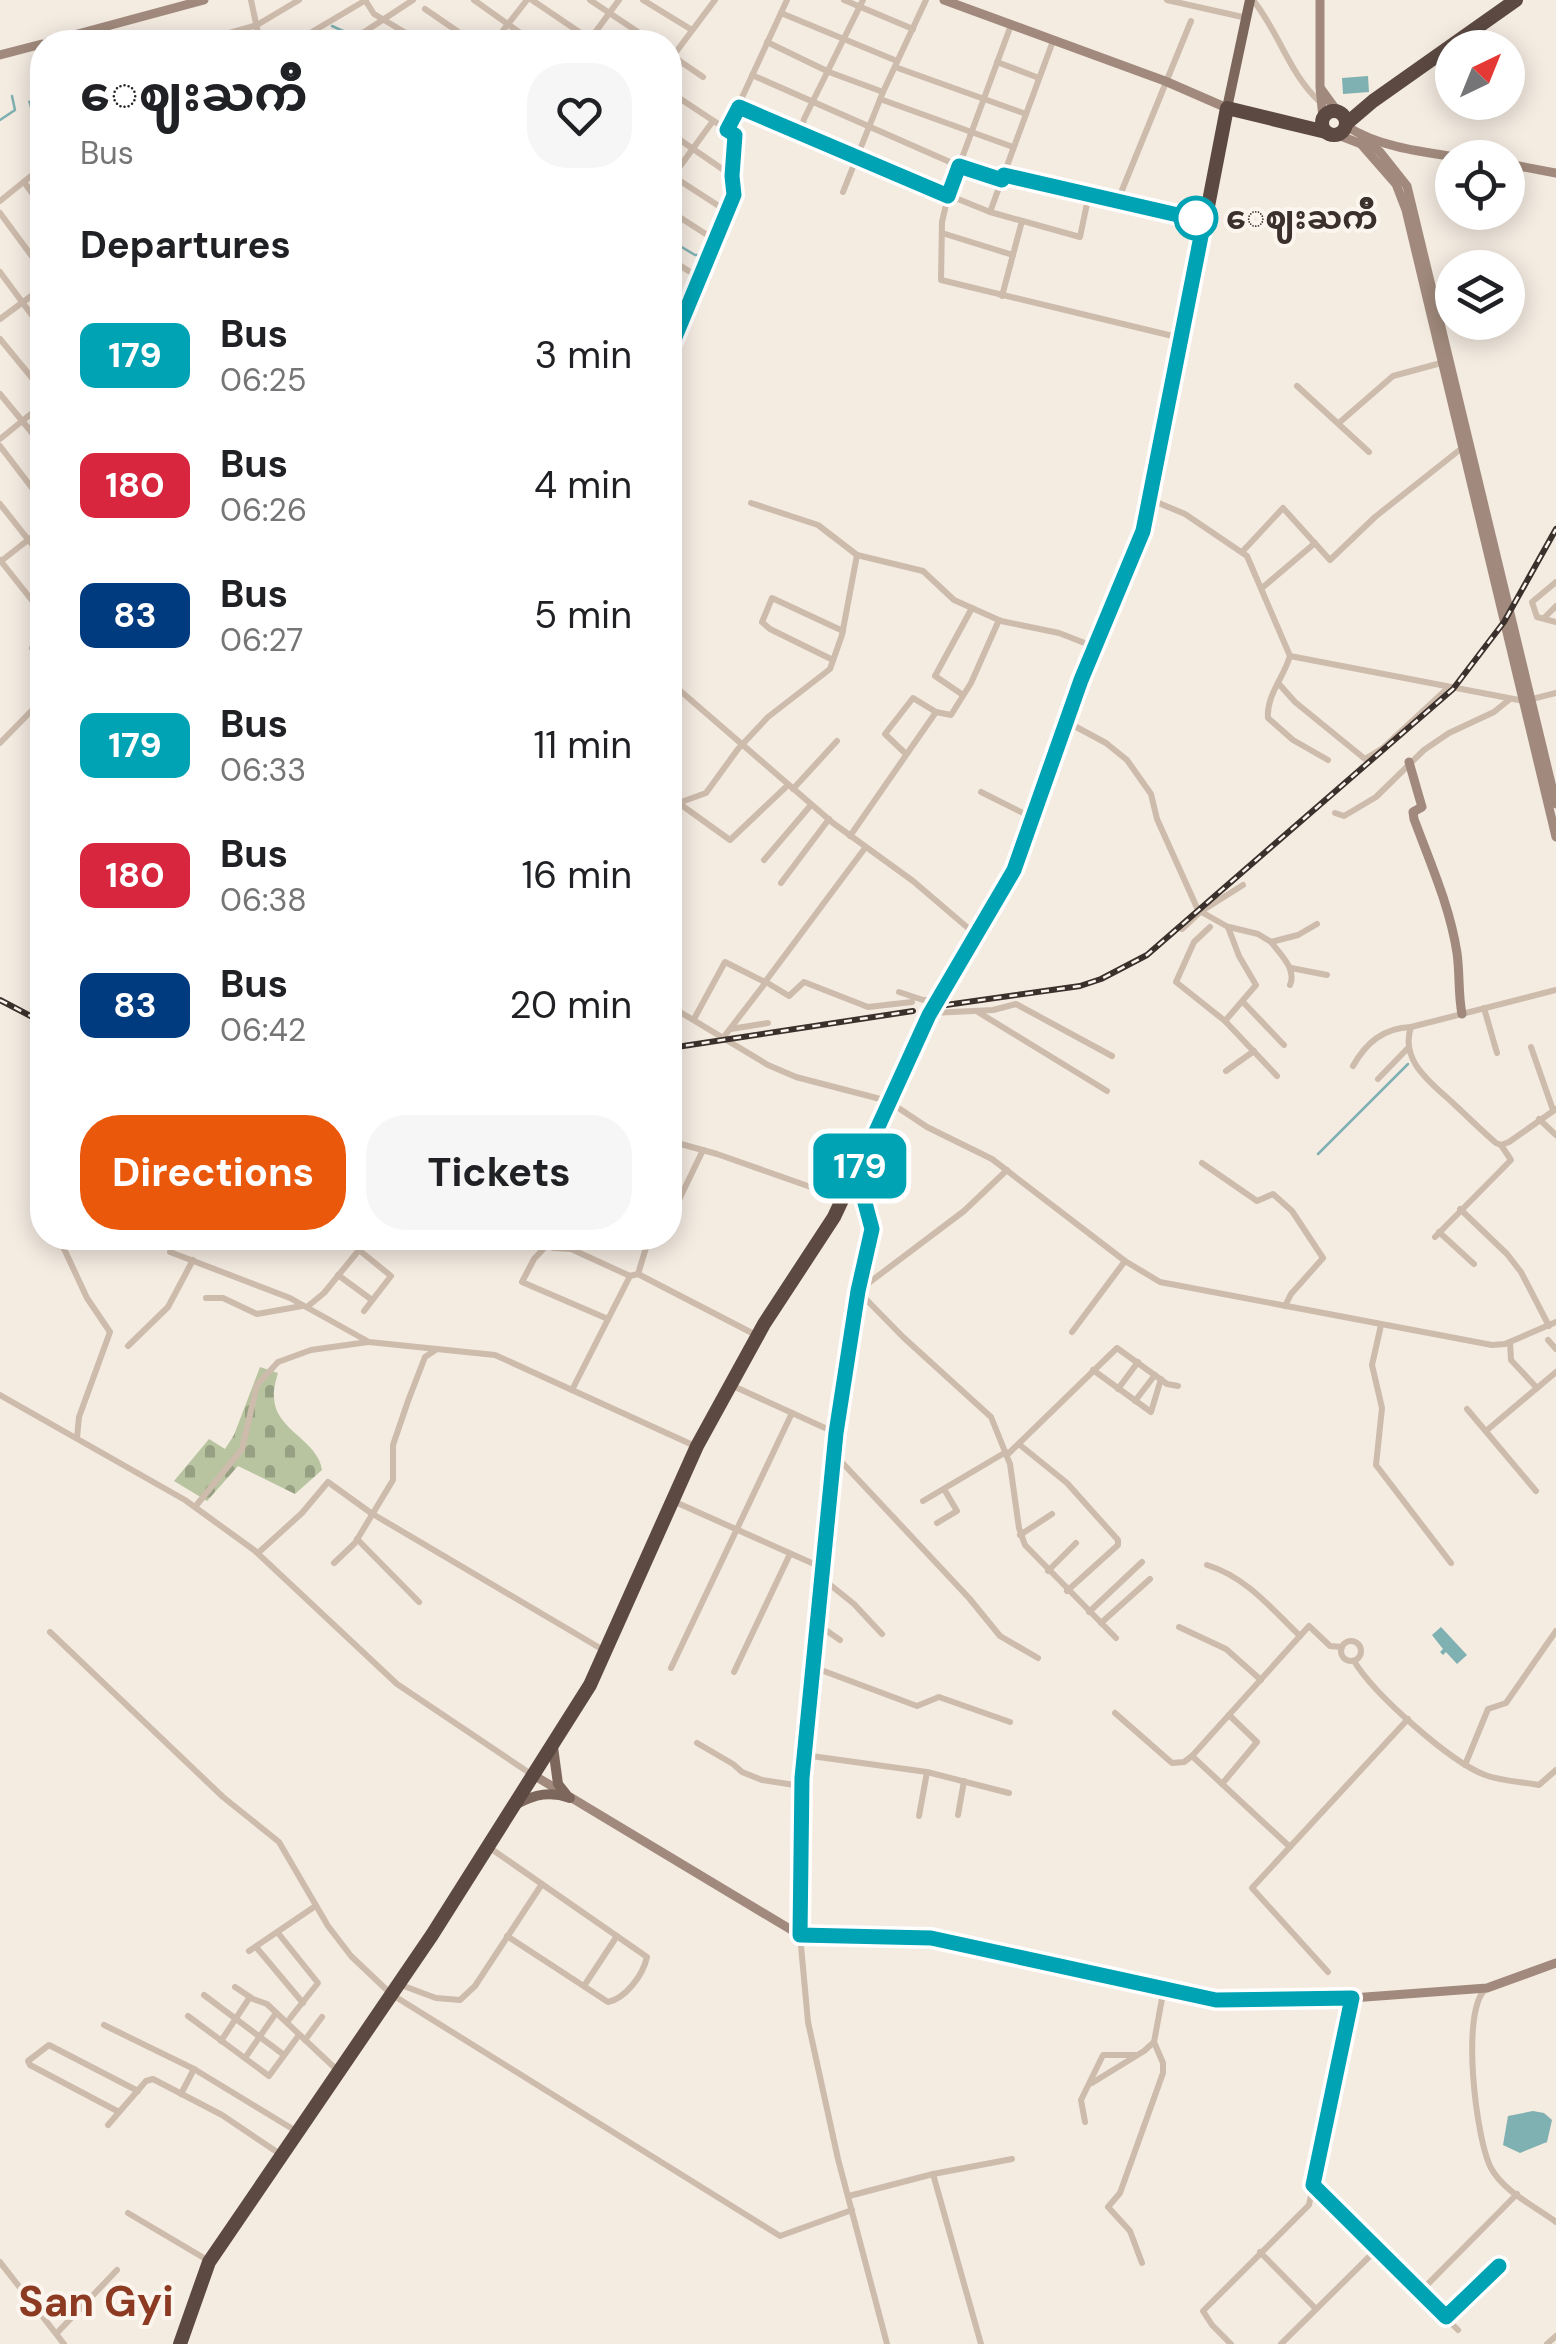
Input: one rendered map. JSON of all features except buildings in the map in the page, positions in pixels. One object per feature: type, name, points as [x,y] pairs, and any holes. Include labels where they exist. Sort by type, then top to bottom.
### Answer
[{"type":"highway","points":[[180,2344],[209,2262],[553,1748],[606,1652],[697,1446],[757,1336],[857,1173],[934,1007],[1014,870],[1066,721],[1143,531],[1227,108],[1300,125],[1334,120],[1373,101],[1516,0]]},
{"type":"main road","points":[[97,30],[204,0]]},
{"type":"main road","points":[[944,0],[1165,81],[1227,108],[1252,0]]},
{"type":"main road","points":[[1320,0],[1320,87],[1334,120],[1361,140],[1407,186],[1556,837]]},
{"type":"main road","points":[[0,55],[30,47]]},
{"type":"main road","points":[[1320,87],[1334,120]]},
{"type":"main road","points":[[1361,140],[1394,146]]},
{"type":"main road","points":[[1361,140],[1435,153]]},
{"type":"main road","points":[[1372,145],[1386,164],[1406,210],[1462,448],[1556,804]]},
{"type":"main road","points":[[1386,164],[1394,146]]},
{"type":"main road","points":[[1525,167],[1556,173]]},
{"type":"main road","points":[[1409,762],[1422,807],[1413,812],[1414,819],[1447,911],[1457,954],[1462,1014]]},
{"type":"main road","points":[[553,1748],[558,1784],[570,1798]]},
{"type":"main road","points":[[535,1776],[800,1935],[931,1938],[1216,2000],[1352,1998],[1487,1988],[1556,1963]]},
{"type":"main road","points":[[516,1805],[530,1797],[552,1793],[570,1798]]},
{"type":"street","points":[[251,0],[259,30]]},
{"type":"street","points":[[240,30],[258,25],[299,0]]},
{"type":"street","points":[[316,30],[365,0],[374,14],[400,30]]},
{"type":"street","points":[[367,30],[413,0]]},
{"type":"street","points":[[474,0],[515,30]]},
{"type":"street","points":[[503,30],[530,0],[574,30]]},
{"type":"street","points":[[590,0],[635,30]]},
{"type":"street","points":[[599,30],[619,0]]},
{"type":"street","points":[[642,0],[692,30]]},
{"type":"street","points":[[682,43],[713,3],[701,0]]},
{"type":"street","points":[[729,126],[787,0]]},
{"type":"street","points":[[844,0],[862,3],[913,29]]},
{"type":"street","points":[[843,192],[868,126],[926,0]]},
{"type":"street","points":[[1167,0],[1248,18]]},
{"type":"street","points":[[1252,0],[1271,22],[1308,92],[1334,120]]},
{"type":"street","points":[[800,135],[804,119],[862,3]]},
{"type":"street","points":[[425,8],[456,30]]},
{"type":"street","points":[[781,13],[896,64],[1026,114]]},
{"type":"street","points":[[1118,200],[1191,21]]},
{"type":"street","points":[[1011,25],[948,196],[942,233],[942,280],[1181,338]]},
{"type":"street","points":[[990,212],[1052,41]]},
{"type":"street","points":[[767,42],[881,96],[1014,147]]},
{"type":"street","points":[[997,62],[1039,78]]},
{"type":"street","points":[[682,64],[703,77]]},
{"type":"street","points":[[752,75],[959,166],[1204,221]]},
{"type":"street","points":[[682,100],[716,123],[729,126],[735,135],[734,195],[682,321]]},
{"type":"street","points":[[739,107],[948,196],[1080,237],[1089,194]]},
{"type":"street","points":[[682,162],[716,123]]},
{"type":"street","points":[[682,141],[732,176]]},
{"type":"street","points":[[0,201],[30,177]]},
{"type":"street","points":[[24,182],[30,190]]},
{"type":"street","points":[[682,184],[728,212]]},
{"type":"street","points":[[0,213],[30,254]]},
{"type":"street","points":[[682,219],[716,240]]},
{"type":"street","points":[[1002,296],[1022,221]]},
{"type":"street","points":[[942,233],[1013,255]]},
{"type":"street","points":[[682,266],[698,277]]},
{"type":"street","points":[[0,272],[30,312]]},
{"type":"street","points":[[0,319],[30,297]]},
{"type":"street","points":[[682,310],[686,312]]},
{"type":"street","points":[[0,339],[30,375]]},
{"type":"street","points":[[1340,422],[1393,376],[1441,363]]},
{"type":"street","points":[[1297,386],[1370,452]]},
{"type":"street","points":[[0,394],[30,430]]},
{"type":"street","points":[[30,415],[0,443],[30,484]]},
{"type":"street","points":[[1242,552],[1283,508],[1330,560],[1403,493],[1462,448]]},
{"type":"street","points":[[1151,500],[1185,514],[1247,556],[1290,656],[1267,703],[1268,718],[1292,740],[1328,760]]},
{"type":"street","points":[[751,502],[818,525],[857,555],[923,571],[954,600],[999,620],[1059,633],[1096,647]]},
{"type":"street","points":[[0,504],[29,539],[0,561],[30,598]]},
{"type":"street","points":[[1262,588],[1315,543]]},
{"type":"street","points":[[682,802],[706,793],[743,744],[799,690],[830,669],[843,631],[857,555]]},
{"type":"street","points":[[1556,582],[1532,602],[1537,617],[1556,622]]},
{"type":"street","points":[[834,660],[762,622],[772,598],[843,631]]},
{"type":"street","points":[[1544,618],[1556,606]]},
{"type":"street","points":[[963,695],[936,676],[972,608]]},
{"type":"street","points":[[906,754],[885,734],[914,698],[950,716],[999,620]]},
{"type":"street","points":[[1290,656],[1510,698],[1527,700],[1556,693]]},
{"type":"street","points":[[1279,684],[1295,702],[1365,759],[1383,748],[1448,687]]},
{"type":"street","points":[[682,692],[829,820],[913,881],[976,935]]},
{"type":"street","points":[[1335,812],[1344,816],[1376,797],[1409,762],[1449,733],[1494,712],[1510,698]]},
{"type":"street","points":[[0,743],[30,712]]},
{"type":"street","points":[[850,836],[936,712]]},
{"type":"street","points":[[1066,721],[1127,760],[1151,794],[1157,819],[1200,912],[1271,942],[1290,968],[1290,985]]},
{"type":"street","points":[[682,805],[730,840],[837,741]]},
{"type":"street","points":[[981,792],[1032,818]]},
{"type":"street","points":[[764,860],[812,805]]},
{"type":"street","points":[[781,882],[829,820]]},
{"type":"street","points":[[724,1038],[866,848]]},
{"type":"street","points":[[1182,929],[1243,884]]},
{"type":"street","points":[[1271,942],[1298,935],[1317,924]]},
{"type":"street","points":[[1210,927],[1194,942],[1176,982],[1225,1021],[1277,1076]]},
{"type":"street","points":[[1225,1021],[1256,985],[1228,927]]},
{"type":"street","points":[[694,1020],[725,962],[788,996],[804,982],[868,1007],[912,1002]]},
{"type":"street","points":[[1290,968],[1327,975]]},
{"type":"street","points":[[1353,1066],[1362,1050],[1393,1028],[1411,1027],[1556,990]]},
{"type":"street","points":[[900,992],[934,1007],[977,1011],[1021,1006],[1112,1056]]},
{"type":"street","points":[[1244,1003],[1284,1044]]},
{"type":"street","points":[[1484,1008],[1498,1053]]},
{"type":"street","points":[[977,1011],[1106,1091]]},
{"type":"street","points":[[682,1013],[768,1065],[796,1077],[888,1101],[1007,1170],[1125,1261],[1160,1282],[1492,1346],[1552,1324],[1508,1254],[1460,1209]]},
{"type":"street","points":[[730,1029],[768,1023]]},
{"type":"street","points":[[1411,1027],[1408,1037],[1417,1066],[1436,1090],[1502,1145],[1510,1160],[1437,1234],[1474,1264]]},
{"type":"street","points":[[1378,1079],[1410,1046]]},
{"type":"street","points":[[1502,1145],[1554,1110],[1531,1047]]},
{"type":"street","points":[[1226,1071],[1254,1051]]},
{"type":"street","points":[[1540,1118],[1556,1135]]},
{"type":"street","points":[[682,1144],[843,1198]]},
{"type":"street","points":[[682,1194],[703,1150]]},
{"type":"street","points":[[1202,1163],[1257,1201],[1272,1194],[1292,1212],[1323,1258],[1285,1306]]},
{"type":"street","points":[[858,1291],[964,1211],[1007,1170]]},
{"type":"street","points":[[857,1173],[872,1229],[858,1291],[836,1433],[801,1786],[800,1935],[808,2022],[887,2344]]},
{"type":"street","points":[[65,1250],[87,1298],[110,1332],[79,1417],[77,1438]]},
{"type":"street","points":[[206,1298],[224,1298],[257,1314],[305,1306],[359,1250],[391,1276],[364,1311]]},
{"type":"street","points":[[543,1250],[522,1282],[608,1320]]},
{"type":"street","points":[[573,1250],[634,1275],[757,1336]]},
{"type":"street","points":[[572,1390],[644,1250]]},
{"type":"street","points":[[170,1252],[305,1306],[369,1342]]},
{"type":"street","points":[[128,1346],[168,1307],[193,1260]]},
{"type":"street","points":[[1072,1332],[1125,1261]]},
{"type":"street","points":[[338,1275],[372,1300]]},
{"type":"street","points":[[858,1291],[992,1416],[1007,1454],[1020,1534],[1028,1549],[1116,1638]]},
{"type":"street","points":[[1381,1325],[1372,1365],[1382,1408],[1376,1465],[1451,1563]]},
{"type":"street","points":[[1548,1340],[1556,1349]]},
{"type":"street","points":[[195,1507],[242,1448],[257,1385],[278,1362],[311,1350],[369,1342],[495,1355],[697,1446]]},
{"type":"street","points":[[1510,1342],[1511,1360],[1537,1388]]},
{"type":"street","points":[[334,1563],[357,1540],[393,1480],[393,1445],[425,1356],[438,1348]]},
{"type":"street","points":[[923,1501],[1020,1444],[1117,1348],[1178,1386]]},
{"type":"street","points":[[1118,1389],[1138,1362]]},
{"type":"street","points":[[1093,1370],[1152,1411],[1158,1377]]},
{"type":"street","points":[[1486,1430],[1556,1372]]},
{"type":"street","points":[[1134,1401],[1158,1377]]},
{"type":"street","points":[[730,1385],[836,1433]]},
{"type":"street","points":[[0,1394],[195,1507],[258,1554],[397,1684],[535,1776]]},
{"type":"street","points":[[1467,1409],[1536,1491]]},
{"type":"street","points":[[671,1668],[792,1413]]},
{"type":"street","points":[[1020,1444],[1067,1483],[1119,1542],[1068,1591]]},
{"type":"street","points":[[835,1455],[1000,1636],[1038,1658]]},
{"type":"street","points":[[258,1554],[328,1482],[371,1514],[606,1652]]},
{"type":"street","points":[[936,1524],[958,1510],[944,1489]]},
{"type":"street","points":[[672,1501],[823,1568]]},
{"type":"street","points":[[1020,1534],[1052,1514]]},
{"type":"street","points":[[357,1540],[419,1602]]},
{"type":"street","points":[[1048,1571],[1076,1543]]},
{"type":"street","points":[[734,1672],[790,1554]]},
{"type":"street","points":[[1089,1612],[1142,1562]]},
{"type":"street","points":[[1207,1565],[1236,1576],[1300,1636]]},
{"type":"street","points":[[822,1578],[882,1634]]},
{"type":"street","points":[[1101,1623],[1150,1578]]},
{"type":"street","points":[[817,1624],[840,1640]]},
{"type":"street","points":[[1180,1626],[1226,1649],[1260,1680]]},
{"type":"street","points":[[1115,1713],[1172,1762],[1184,1762],[1309,1626],[1330,1646],[1358,1644],[1360,1655],[1354,1661]]},
{"type":"street","points":[[1465,1765],[1488,1709],[1506,1702],[1556,1631]]},
{"type":"street","points":[[50,1632],[223,1798],[278,1842],[314,1908],[352,1956],[394,1989],[780,2236],[852,2210]]},
{"type":"street","points":[[1342,1647],[1345,1659],[1354,1661],[1360,1672],[1408,1719],[1465,1765],[1487,1776],[1540,1785],[1556,1770]]},
{"type":"street","points":[[813,1667],[918,1706],[939,1697],[1010,1722]]},
{"type":"street","points":[[1222,1784],[1257,1742],[1229,1715]]},
{"type":"street","points":[[1328,1972],[1252,1888],[1408,1719]]},
{"type":"street","points":[[697,1743],[742,1772],[762,1780],[801,1786]]},
{"type":"street","points":[[804,1755],[927,1772],[1008,1793]]},
{"type":"street","points":[[1192,1756],[1290,1847]]},
{"type":"street","points":[[919,1816],[927,1772]]},
{"type":"street","points":[[958,1815],[964,1781]]},
{"type":"street","points":[[488,1847],[647,1957],[646,1964],[632,1986],[616,2001],[608,2002],[507,1936]]},
{"type":"street","points":[[394,1989],[460,2000],[475,1986],[542,1884]]},
{"type":"street","points":[[303,2003],[253,1949],[314,1908]]},
{"type":"street","points":[[278,1933],[318,1982],[287,2022]]},
{"type":"street","points":[[584,1986],[616,1936]]},
{"type":"street","points":[[235,1986],[266,2002],[338,2070]]},
{"type":"street","points":[[1142,2263],[1130,2231],[1108,2207],[1120,2193],[1163,2073],[1154,2042],[1164,1988]]},
{"type":"street","points":[[1487,1988],[1479,1994],[1474,2014],[1478,2120],[1490,2167],[1501,2182],[1556,2222]]},
{"type":"street","points":[[204,1995],[284,2056]]},
{"type":"street","points":[[220,2041],[250,1997]]},
{"type":"street","points":[[1232,2344],[1212,2326],[1203,2311],[1309,2205],[1352,1998]]},
{"type":"street","points":[[245,2058],[276,2012]]},
{"type":"street","points":[[188,2016],[269,2076],[322,2017]]},
{"type":"street","points":[[104,2024],[194,2069],[296,2131]]},
{"type":"street","points":[[1091,2083],[1154,2042]]},
{"type":"street","points":[[120,2112],[28,2061],[49,2044],[138,2091]]},
{"type":"street","points":[[1084,2122],[1081,2100],[1104,2054],[1135,2055]]},
{"type":"street","points":[[181,2094],[194,2069]]},
{"type":"street","points":[[108,2125],[149,2078],[222,2114],[281,2155]]},
{"type":"street","points":[[849,2196],[1012,2159]]},
{"type":"street","points":[[933,2174],[981,2344]]},
{"type":"street","points":[[1313,2185],[1458,2330]]},
{"type":"street","points":[[1420,2292],[1518,2194]]},
{"type":"street","points":[[128,2213],[209,2262]]},
{"type":"street","points":[[1281,2344],[1376,2250]]},
{"type":"street","points":[[1260,2252],[1316,2309]]},
{"type":"street","points":[[0,2262],[64,2344]]},
{"type":"street","points":[[1446,2317],[1499,2266]]},
{"type":"street","points":[[56,2334],[118,2270]]},
{"type":"street","points":[[1546,2344],[1556,2336]]},
{"type":"green space","points":[[260,1367],[278,1373],[276,1409],[313,1451],[322,1470],[295,1494],[238,1466],[207,1501],[174,1481],[209,1439],[225,1449]]},
{"type":"water","points":[[1368,76],[1369,92],[1343,94],[1342,78]]},
{"type":"water","points":[[1441,1627],[1467,1655],[1457,1664],[1446,1652],[1440,1652],[1443,1649],[1432,1635]]},
{"type":"water","points":[[1533,2111],[1552,2120],[1547,2142],[1520,2153],[1503,2145],[1508,2116]]},
{"type":"waterway","points":[[332,26],[341,30]]},
{"type":"waterway","points":[[0,120],[15,110],[12,96]]},
{"type":"waterway","points":[[682,247],[695,255],[707,255]]},
{"type":"waterway","points":[[1318,1154],[1408,1064]]},
{"type":"railway","points":[[946,1005],[1080,986],[1147,955],[1453,689],[1504,622],[1556,529]]},
{"type":"railway","points":[[0,1000],[30,1016]]},
{"type":"railway","points":[[682,1046],[913,1011]]},
{"type":"bus line","name":"179","points":[[682,321],[734,195],[735,135],[727,130],[739,107],[948,196],[959,166],[1002,180],[1004,175],[1204,221],[1143,531],[1081,680],[1014,870],[929,1015],[857,1173],[872,1229],[858,1291],[836,1433],[802,1778],[800,1935],[931,1938],[1216,2000],[1352,1998],[1313,2185],[1446,2317],[1499,2266]]},
{"type":"place","name":"ေဈးႀကိဳ","points":[[1196,218]]},
{"type":"district","name":"San Gyi","points":[[96,2301]]}]
